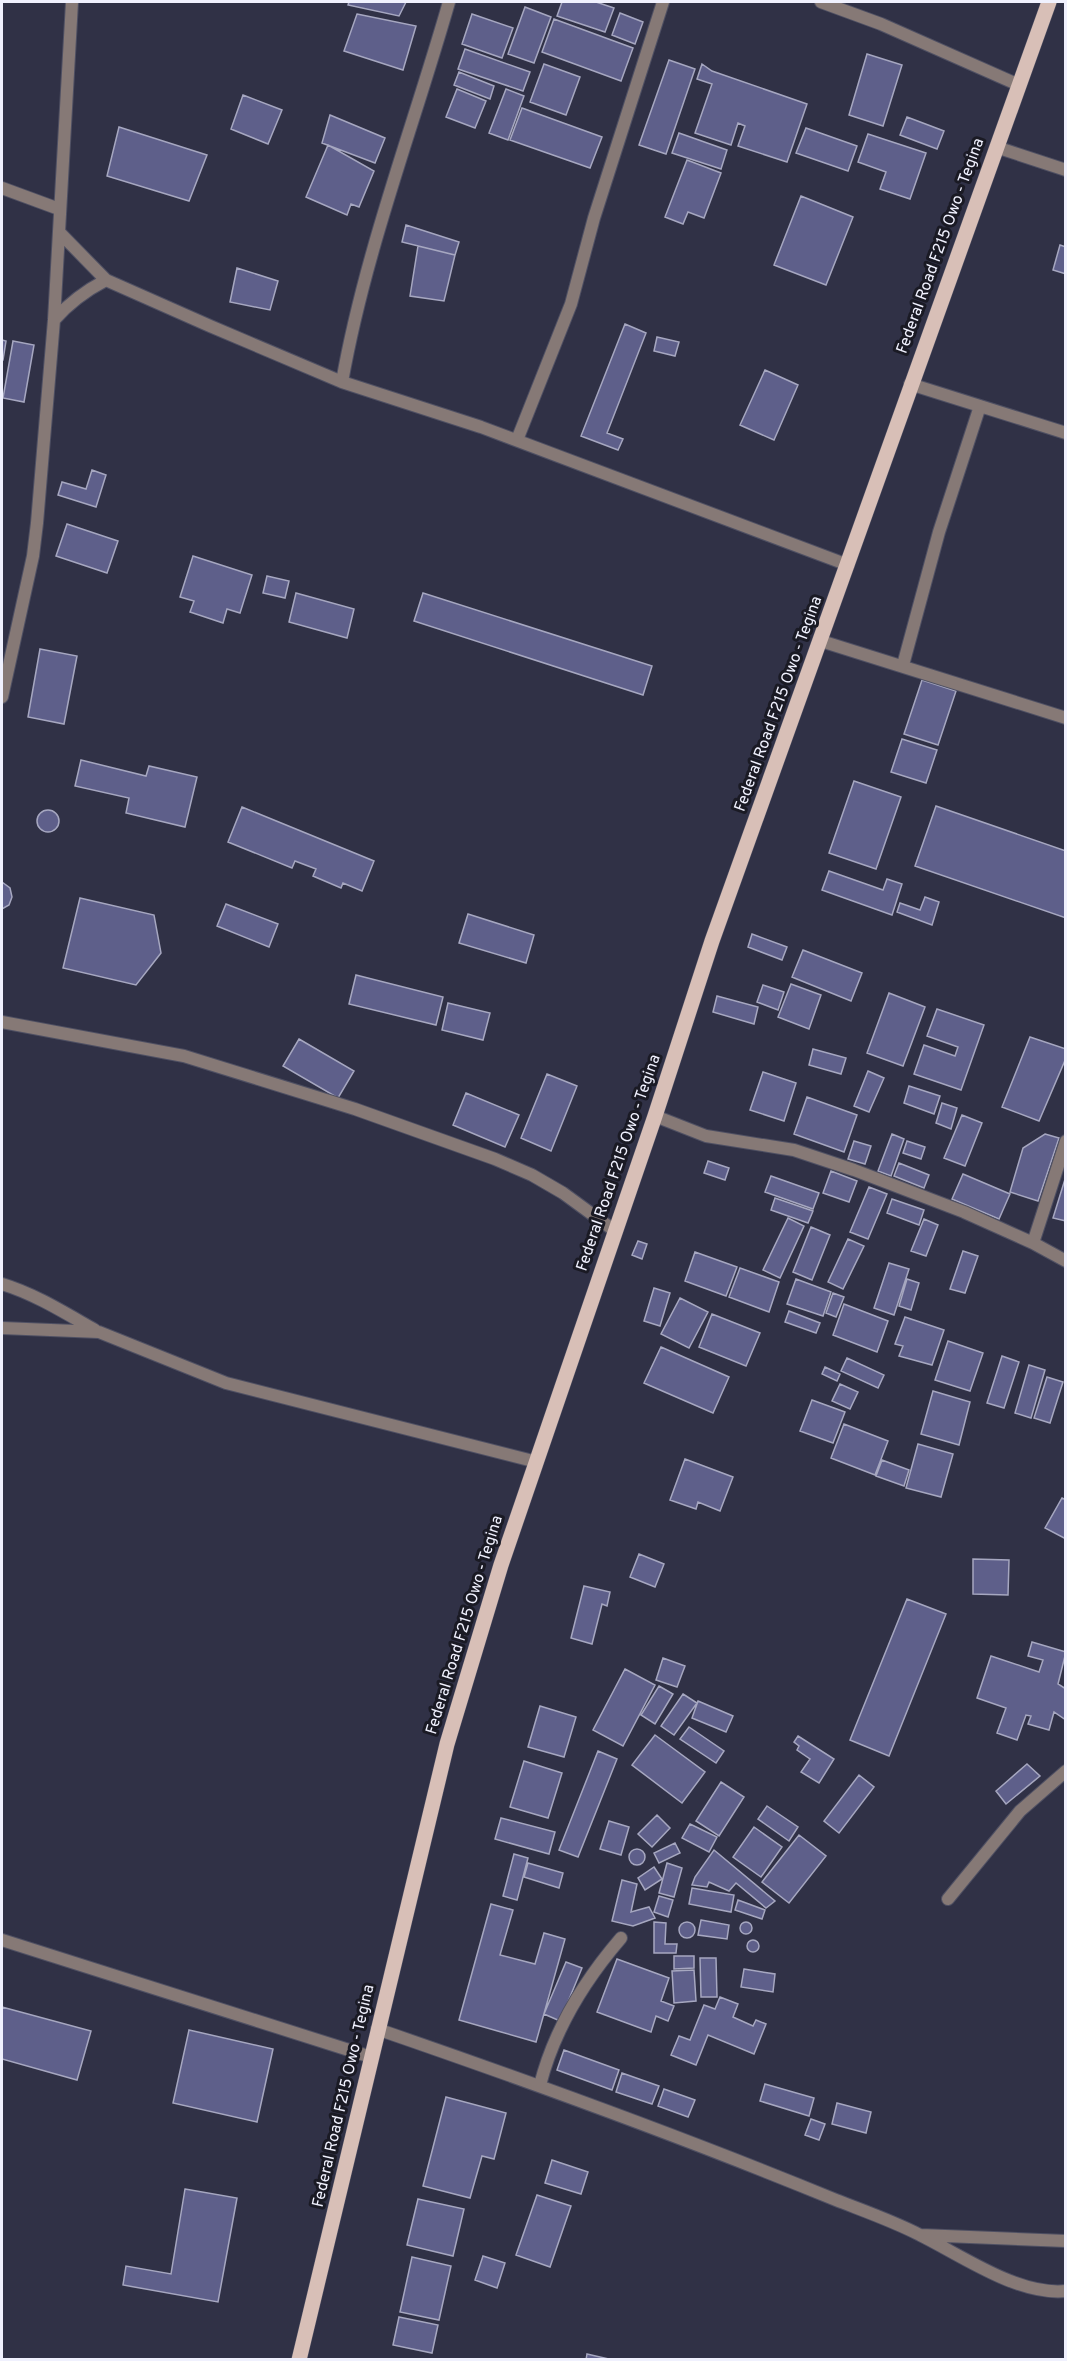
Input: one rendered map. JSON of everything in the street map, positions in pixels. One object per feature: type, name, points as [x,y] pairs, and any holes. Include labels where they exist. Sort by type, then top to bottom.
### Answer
[{"type":"main road","name":"Federal Road F215 Owo - Tegina","points":[[299,2360],[450,1734],[501,1565],[655,1116],[712,941],[1049,2]]},
{"type":"street","points":[[2,697],[33,556],[54,320],[72,2]]},
{"type":"street","points":[[342,382],[350,338],[382,216],[449,2]]},
{"type":"street","points":[[517,440],[571,304],[594,218],[663,2]]},
{"type":"street","points":[[821,2],[881,24],[1019,85]]},
{"type":"street","points":[[996,147],[1065,170]]},
{"type":"street","points":[[2,188],[59,209]]},
{"type":"street","points":[[59,232],[106,280],[342,382],[517,440],[848,565]]},
{"type":"street","points":[[54,320],[86,291],[106,280]]},
{"type":"street","points":[[910,384],[1065,433]]},
{"type":"street","points":[[903,665],[939,532],[980,406]]},
{"type":"street","points":[[821,641],[1065,718]]},
{"type":"street","points":[[2,1022],[184,1056],[355,1109],[495,1159],[532,1175],[563,1193],[615,1231]]},
{"type":"street","points":[[655,1116],[706,1136],[794,1150],[854,1170],[964,1212],[1033,1243],[1065,1261]]},
{"type":"street","points":[[1033,1243],[1065,1141]]},
{"type":"street","points":[[2,1284],[19,1289],[46,1302],[99,1332],[226,1383],[537,1462]]},
{"type":"street","points":[[2,1328],[9,1326],[99,1332]]},
{"type":"street","points":[[948,1899],[1020,1812],[1065,1771]]},
{"type":"street","points":[[540,2085],[548,2054],[559,2031],[584,1986],[621,1938]]},
{"type":"street","points":[[2,1940],[371,2057]]},
{"type":"street","points":[[377,2030],[540,2085],[919,2235],[973,2265],[1025,2286],[1052,2293],[1065,2291]]},
{"type":"street","points":[[919,2235],[1065,2241]]},
{"type":"building","points":[[349,2],[406,2],[399,16],[348,5]]},
{"type":"building","points":[[562,2],[596,2],[614,8],[605,32],[557,16]]},
{"type":"building","points":[[525,7],[551,17],[534,63],[508,54]]},
{"type":"building","points":[[620,13],[643,22],[635,44],[612,35]]},
{"type":"building","points":[[357,14],[416,26],[403,70],[344,51]]},
{"type":"building","points":[[472,14],[513,28],[502,58],[462,44]]},
{"type":"building","points":[[554,19],[633,48],[621,81],[542,52]]},
{"type":"building","points":[[465,49],[530,72],[523,91],[458,69]]},
{"type":"building","points":[[867,54],[902,65],[883,126],[849,115]]},
{"type":"building","points":[[669,60],[695,69],[666,154],[639,145]]},
{"type":"building","points":[[544,64],[580,77],[566,115],[530,102]]},
{"type":"building","points":[[702,64],[712,71],[807,104],[787,162],[738,146],[745,126],[738,123],[731,145],[695,133],[712,84],[697,79]]},
{"type":"building","points":[[459,72],[494,86],[490,99],[454,85]]},
{"type":"building","points":[[457,89],[486,101],[475,128],[446,117]]},
{"type":"building","points":[[506,89],[524,96],[508,140],[489,133]]},
{"type":"building","points":[[243,95],[282,110],[268,144],[231,129]]},
{"type":"building","points":[[522,108],[602,137],[590,168],[510,140]]},
{"type":"building","points":[[330,115],[385,138],[375,163],[322,143]]},
{"type":"building","points":[[907,117],[944,131],[937,149],[900,135]]},
{"type":"building","points":[[119,127],[207,155],[189,201],[107,176]]},
{"type":"building","points":[[806,128],[857,146],[848,171],[796,153]]},
{"type":"building","points":[[679,133],[727,150],[721,169],[672,153]]},
{"type":"building","points":[[868,134],[926,153],[910,199],[880,189],[886,172],[858,162]]},
{"type":"building","points":[[328,145],[374,171],[359,207],[351,204],[347,215],[306,197]]},
{"type":"building","points":[[687,160],[721,173],[704,218],[688,212],[683,224],[665,217]]},
{"type":"building","points":[[801,196],[853,217],[826,285],[774,265]]},
{"type":"building","points":[[406,225],[459,242],[455,255],[402,242]]},
{"type":"building","points":[[1060,245],[1066,247],[1066,274],[1053,270]]},
{"type":"building","points":[[418,246],[455,255],[444,301],[410,296]]},
{"type":"building","points":[[237,268],[278,281],[270,310],[230,302]]},
{"type":"building","points":[[625,324],[646,333],[607,433],[623,439],[618,450],[581,436]]},
{"type":"building","points":[[657,337],[679,342],[675,356],[654,351]]},
{"type":"building","points":[[2,340],[6,341],[3,360],[2,360]]},
{"type":"building","points":[[13,341],[34,345],[24,402],[3,398]]},
{"type":"building","points":[[765,370],[798,385],[774,440],[740,425]]},
{"type":"building","points":[[92,470],[106,475],[96,507],[58,495],[62,482],[86,489]]},
{"type":"building","points":[[67,524],[118,541],[107,573],[56,556]]},
{"type":"building","points":[[193,556],[252,575],[240,613],[227,609],[223,623],[190,612],[194,601],[180,597]]},
{"type":"building","points":[[267,576],[289,581],[285,598],[263,593]]},
{"type":"building","points":[[296,593],[354,609],[347,638],[289,622]]},
{"type":"building","points":[[423,593],[652,666],[643,695],[414,621]]},
{"type":"building","points":[[40,649],[77,656],[64,724],[28,717]]},
{"type":"building","points":[[922,680],[956,691],[938,745],[904,734]]},
{"type":"building","points":[[902,739],[937,750],[926,783],[891,772]]},
{"type":"building","points":[[81,760],[146,776],[149,766],[197,777],[185,827],[126,813],[129,798],[75,786]]},
{"type":"building","points":[[854,781],[901,797],[876,869],[829,853]]},
{"type":"building","points":[[936,806],[1066,851],[1066,918],[915,866]]},
{"type":"building","points":[[242,807],[374,861],[362,891],[343,883],[341,888],[313,876],[316,869],[295,861],[292,868],[228,842]]},
{"type":"building","points":[[48,810],[56,813],[59,821],[56,829],[48,832],[40,829],[37,821],[40,813]]},
{"type":"building","points":[[829,871],[883,890],[887,879],[902,884],[892,915],[822,890]]},
{"type":"building","points":[[2,882],[10,888],[12,897],[9,905],[2,909]]},
{"type":"building","points":[[925,897],[939,902],[932,925],[897,912],[900,903],[920,910]]},
{"type":"building","points":[[80,898],[154,915],[161,953],[136,985],[63,968]]},
{"type":"building","points":[[226,904],[278,924],[269,947],[217,926]]},
{"type":"building","points":[[468,914],[534,935],[526,963],[459,943]]},
{"type":"building","points":[[752,934],[787,947],[782,960],[748,947]]},
{"type":"building","points":[[803,950],[862,973],[851,1001],[792,977]]},
{"type":"building","points":[[356,975],[443,997],[436,1025],[349,1004]]},
{"type":"building","points":[[791,984],[821,995],[809,1029],[778,1017]]},
{"type":"building","points":[[763,985],[784,992],[778,1010],[757,1002]]},
{"type":"building","points":[[889,993],[925,1007],[903,1066],[867,1053]]},
{"type":"building","points":[[717,996],[758,1007],[754,1024],[713,1012]]},
{"type":"building","points":[[448,1003],[490,1013],[483,1040],[442,1030]]},
{"type":"building","points":[[937,1009],[984,1025],[961,1090],[914,1074],[924,1045],[955,1056],[958,1047],[927,1036]]},
{"type":"building","points":[[1030,1037],[1066,1049],[1066,1058],[1039,1121],[1002,1107]]},
{"type":"building","points":[[299,1039],[354,1071],[338,1098],[283,1066]]},
{"type":"building","points":[[813,1049],[846,1058],[841,1074],[809,1065]]},
{"type":"building","points":[[868,1071],[884,1078],[869,1112],[854,1106]]},
{"type":"building","points":[[763,1072],[796,1083],[784,1121],[750,1110]]},
{"type":"building","points":[[547,1074],[577,1086],[551,1151],[521,1138]]},
{"type":"building","points":[[909,1086],[940,1096],[934,1114],[904,1103]]},
{"type":"building","points":[[466,1093],[519,1115],[505,1147],[453,1125]]},
{"type":"building","points":[[807,1097],[857,1115],[844,1152],[794,1134]]},
{"type":"building","points":[[942,1103],[957,1108],[951,1129],[936,1123]]},
{"type":"building","points":[[962,1115],[982,1123],[965,1166],[944,1158]]},
{"type":"building","points":[[892,1134],[904,1139],[891,1176],[878,1171]]},
{"type":"building","points":[[1045,1134],[1059,1138],[1038,1201],[1010,1192],[1023,1148]]},
{"type":"building","points":[[854,1141],[871,1146],[865,1164],[848,1159]]},
{"type":"building","points":[[907,1141],[925,1147],[921,1159],[903,1153]]},
{"type":"building","points":[[708,1161],[729,1168],[725,1180],[704,1173]]},
{"type":"building","points":[[899,1163],[929,1175],[924,1188],[894,1176]]},
{"type":"building","points":[[831,1171],[857,1181],[849,1202],[823,1193]]},
{"type":"building","points":[[963,1174],[1010,1194],[999,1219],[952,1199]]},
{"type":"building","points":[[771,1176],[819,1193],[813,1209],[765,1192]]},
{"type":"building","points":[[1066,1176],[1066,1221],[1053,1218]]},
{"type":"building","points":[[869,1187],[887,1194],[868,1239],[850,1232]]},
{"type":"building","points":[[775,1198],[813,1211],[808,1223],[771,1210]]},
{"type":"building","points":[[892,1199],[924,1210],[919,1225],[887,1213]]},
{"type":"building","points":[[788,1218],[804,1226],[780,1278],[763,1270]]},
{"type":"building","points":[[924,1219],[938,1225],[926,1256],[911,1251]]},
{"type":"building","points":[[811,1227],[830,1235],[812,1280],[793,1272]]},
{"type":"building","points":[[848,1239],[864,1246],[843,1289],[828,1282]]},
{"type":"building","points":[[638,1241],[647,1244],[642,1259],[632,1255]]},
{"type":"building","points":[[963,1251],[978,1256],[965,1293],[950,1289]]},
{"type":"building","points":[[695,1252],[737,1267],[726,1296],[685,1281]]},
{"type":"building","points":[[889,1263],[909,1269],[894,1315],[874,1308]]},
{"type":"building","points":[[740,1268],[779,1282],[769,1312],[729,1297]]},
{"type":"building","points":[[796,1279],[831,1292],[823,1316],[787,1304]]},
{"type":"building","points":[[907,1279],[919,1283],[911,1310],[899,1306]]},
{"type":"building","points":[[654,1288],[670,1293],[660,1326],[644,1321]]},
{"type":"building","points":[[833,1293],[844,1297],[836,1317],[826,1313]]},
{"type":"building","points":[[680,1298],[708,1312],[689,1348],[661,1334]]},
{"type":"building","points":[[844,1304],[888,1321],[877,1352],[833,1335]]},
{"type":"building","points":[[789,1311],[820,1323],[816,1333],[785,1322]]},
{"type":"building","points":[[712,1314],[760,1333],[746,1366],[699,1347]]},
{"type":"building","points":[[905,1317],[944,1330],[932,1365],[899,1356],[903,1346],[895,1344]]},
{"type":"building","points":[[948,1341],[983,1353],[970,1391],[935,1380]]},
{"type":"building","points":[[661,1347],[729,1377],[713,1413],[644,1383]]},
{"type":"building","points":[[1002,1356],[1019,1362],[1004,1408],[987,1403]]},
{"type":"building","points":[[847,1358],[884,1375],[878,1388],[841,1371]]},
{"type":"building","points":[[1029,1365],[1045,1370],[1031,1418],[1015,1413]]},
{"type":"building","points":[[825,1367],[840,1374],[837,1381],[822,1374]]},
{"type":"building","points":[[1047,1377],[1063,1382],[1050,1423],[1034,1418]]},
{"type":"building","points":[[840,1384],[858,1392],[850,1409],[832,1401]]},
{"type":"building","points":[[933,1391],[970,1402],[959,1445],[921,1434]]},
{"type":"building","points":[[812,1400],[845,1412],[833,1443],[800,1431]]},
{"type":"building","points":[[844,1424],[888,1441],[875,1475],[831,1458]]},
{"type":"building","points":[[918,1444],[953,1454],[941,1497],[906,1488]]},
{"type":"building","points":[[685,1459],[733,1477],[720,1511],[698,1502],[696,1509],[670,1500]]},
{"type":"building","points":[[882,1460],[909,1470],[904,1486],[876,1476]]},
{"type":"building","points":[[1062,1498],[1066,1500],[1066,1539],[1045,1528]]},
{"type":"building","points":[[639,1554],[664,1564],[655,1587],[630,1577]]},
{"type":"building","points":[[973,1559],[1009,1560],[1008,1595],[973,1594]]},
{"type":"building","points":[[584,1586],[610,1592],[607,1606],[602,1604],[592,1644],[571,1638]]},
{"type":"building","points":[[907,1599],[946,1614],[889,1756],[850,1740]]},
{"type":"building","points":[[1032,1642],[1066,1652],[1058,1684],[1066,1689],[1066,1720],[1054,1712],[1049,1730],[1028,1724],[1031,1716],[1026,1715],[1017,1740],[997,1733],[1006,1708],[977,1698],[991,1656],[1039,1672],[1043,1660],[1028,1656]]},
{"type":"building","points":[[663,1658],[685,1666],[677,1687],[656,1680]]},
{"type":"building","points":[[625,1669],[655,1685],[623,1746],[593,1730]]},
{"type":"building","points":[[659,1686],[673,1694],[655,1724],[641,1715]]},
{"type":"building","points":[[683,1694],[697,1703],[674,1735],[661,1726]]},
{"type":"building","points":[[698,1701],[733,1716],[726,1732],[692,1718]]},
{"type":"building","points":[[540,1706],[576,1717],[564,1757],[528,1747]]},
{"type":"building","points":[[689,1727],[724,1751],[716,1763],[680,1739]]},
{"type":"building","points":[[655,1735],[705,1772],[682,1803],[632,1765]]},
{"type":"building","points":[[798,1736],[834,1759],[819,1783],[801,1772],[810,1759],[797,1750],[799,1746],[794,1742]]},
{"type":"building","points":[[598,1751],[617,1759],[578,1857],[559,1850]]},
{"type":"building","points":[[524,1761],[562,1773],[548,1818],[510,1807]]},
{"type":"building","points":[[1027,1764],[1040,1776],[1006,1804],[996,1791]]},
{"type":"building","points":[[859,1775],[874,1787],[839,1833],[824,1821]]},
{"type":"building","points":[[721,1782],[744,1797],[719,1836],[696,1821]]},
{"type":"building","points":[[767,1806],[798,1827],[789,1841],[758,1819]]},
{"type":"building","points":[[657,1815],[670,1828],[652,1847],[638,1834]]},
{"type":"building","points":[[501,1818],[555,1832],[549,1854],[495,1839]]},
{"type":"building","points":[[609,1821],[629,1827],[621,1855],[600,1849]]},
{"type":"building","points":[[690,1824],[717,1837],[709,1852],[682,1838]]},
{"type":"building","points":[[754,1827],[782,1847],[761,1877],[733,1857]]},
{"type":"building","points":[[799,1835],[826,1856],[789,1903],[762,1882]]},
{"type":"building","points":[[675,1843],[680,1853],[659,1863],[654,1853]]},
{"type":"building","points":[[637,1849],[645,1857],[637,1865],[629,1857]]},
{"type":"building","points":[[714,1850],[775,1901],[766,1908],[736,1883],[729,1891],[709,1882],[707,1887],[692,1885]]},
{"type":"building","points":[[514,1854],[528,1858],[517,1900],[503,1896]]},
{"type":"building","points":[[528,1863],[563,1873],[559,1888],[524,1877]]},
{"type":"building","points":[[667,1863],[682,1868],[674,1897],[659,1893]]},
{"type":"building","points":[[654,1867],[662,1879],[645,1890],[638,1878]]},
{"type":"building","points":[[622,1880],[637,1884],[631,1912],[649,1907],[655,1918],[633,1926],[612,1921]]},
{"type":"building","points":[[692,1888],[734,1895],[731,1912],[689,1904]]},
{"type":"building","points":[[659,1896],[673,1900],[668,1917],[654,1912]]},
{"type":"building","points":[[738,1900],[765,1910],[762,1919],[735,1910]]},
{"type":"building","points":[[491,1904],[513,1910],[500,1955],[535,1964],[544,1933],[565,1939],[536,2042],[459,2020]]},
{"type":"building","points":[[701,1920],[729,1925],[727,1939],[698,1935]]},
{"type":"building","points":[[654,1922],[666,1923],[665,1944],[677,1944],[676,1953],[654,1953]]},
{"type":"building","points":[[687,1922],[693,1924],[695,1930],[693,1936],[687,1938],[681,1936],[679,1930],[681,1924]]},
{"type":"building","points":[[748,1922],[752,1928],[748,1934],[744,1934],[740,1926]]},
{"type":"building","points":[[755,1940],[759,1946],[755,1952],[751,1952],[747,1944]]},
{"type":"building","points":[[674,1956],[694,1956],[694,1968],[674,1969]]},
{"type":"building","points":[[700,1958],[716,1958],[717,1997],[701,1997]]},
{"type":"building","points":[[617,1959],[669,1978],[661,2001],[674,2006],[668,2021],[656,2016],[651,2032],[597,2012]]},
{"type":"building","points":[[566,1962],[582,1968],[560,2021],[544,2014]]},
{"type":"building","points":[[744,1969],[775,1974],[773,1992],[741,1987]]},
{"type":"building","points":[[694,1970],[696,2001],[674,2003],[672,1971]]},
{"type":"building","points":[[720,1997],[738,2004],[733,2017],[753,2026],[756,2020],[766,2024],[754,2054],[708,2035],[696,2065],[671,2055],[679,2036],[690,2040],[704,2005],[715,2009]]},
{"type":"building","points":[[2,2007],[91,2031],[77,2080],[2,2059]]},
{"type":"building","points":[[189,2030],[273,2049],[257,2122],[173,2103]]},
{"type":"building","points":[[564,2050],[619,2070],[612,2090],[557,2070]]},
{"type":"building","points":[[622,2073],[659,2086],[652,2104],[616,2092]]},
{"type":"building","points":[[765,2084],[814,2098],[809,2116],[760,2101]]},
{"type":"building","points":[[664,2089],[695,2100],[688,2117],[658,2106]]},
{"type":"building","points":[[446,2097],[506,2113],[494,2159],[482,2156],[470,2198],[423,2186]]},
{"type":"building","points":[[837,2103],[871,2112],[866,2133],[832,2124]]},
{"type":"building","points":[[811,2119],[825,2124],[819,2140],[805,2135]]},
{"type":"building","points":[[552,2160],[588,2172],[581,2194],[545,2183]]},
{"type":"building","points":[[185,2189],[237,2198],[218,2302],[123,2285],[126,2266],[171,2274]]},
{"type":"building","points":[[537,2195],[571,2206],[550,2267],[516,2255]]},
{"type":"building","points":[[418,2199],[464,2209],[453,2256],[407,2245]]},
{"type":"building","points":[[483,2256],[505,2263],[497,2288],[475,2280]]},
{"type":"building","points":[[412,2257],[451,2266],[439,2320],[400,2312]]},
{"type":"building","points":[[399,2317],[438,2325],[432,2353],[393,2345]]},
{"type":"building","points":[[587,2354],[613,2360],[586,2360]]}]
